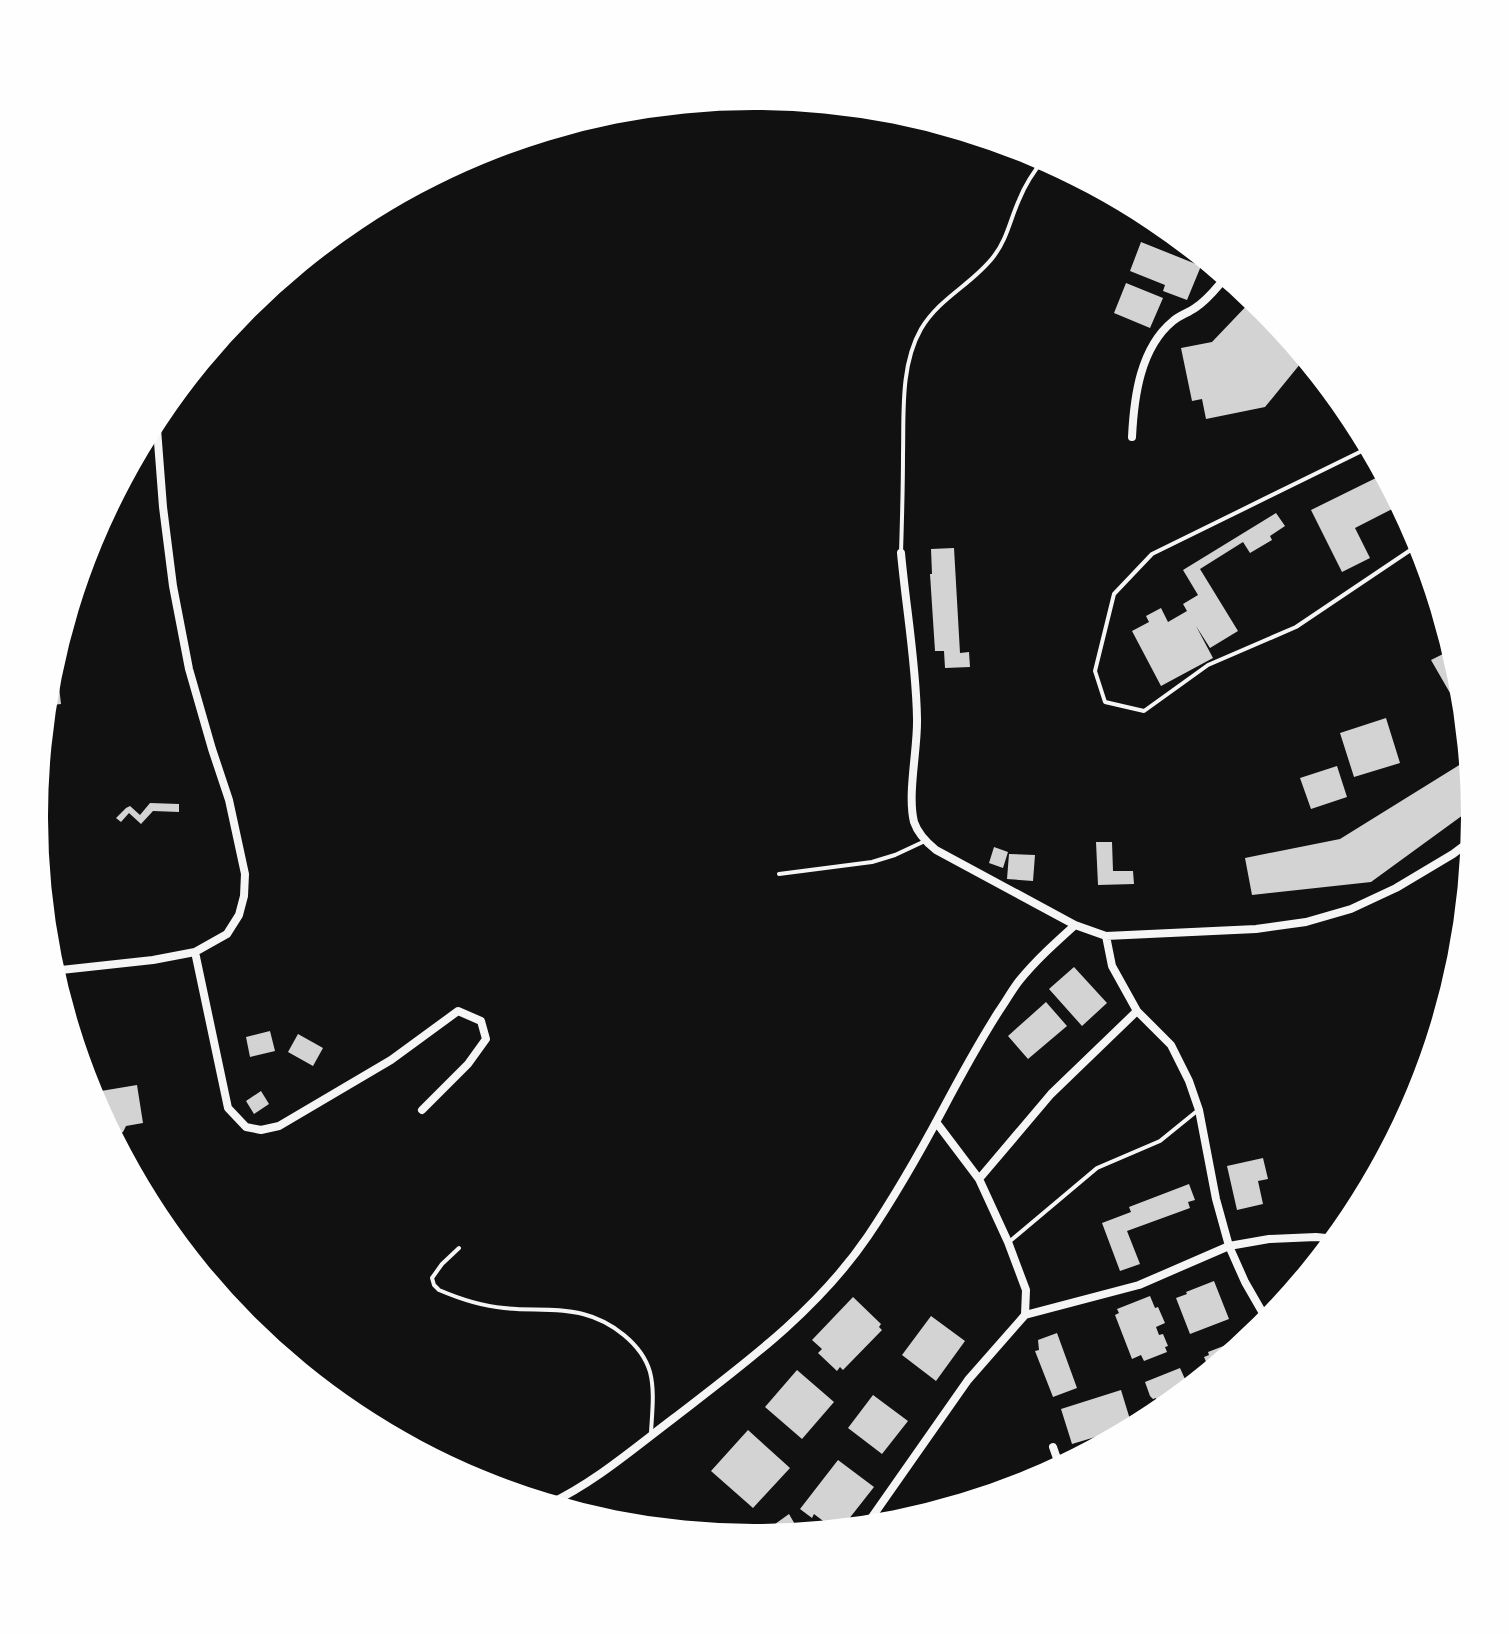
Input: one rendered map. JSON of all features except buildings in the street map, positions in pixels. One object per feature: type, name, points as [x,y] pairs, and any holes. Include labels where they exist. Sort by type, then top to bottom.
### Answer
[{"type":"street","points":[[1132,437],[1141,374],[1159,338],[1174,320],[1196,308],[1219,285]]},
{"type":"street","points":[[65,970],[195,952],[227,934],[239,915],[244,896],[245,874],[229,800],[189,669],[173,586],[158,439]]},
{"type":"street","points":[[901,553],[918,720],[913,792],[913,819],[917,830],[936,850],[1075,925],[1106,936],[1256,929],[1306,922],[1351,909],[1396,888],[1460,849]]},
{"type":"street","points":[[562,1496],[596,1477],[651,1435],[776,1337],[808,1307],[867,1238],[936,1122],[973,1052],[1018,982],[1075,925]]},
{"type":"street","points":[[1106,936],[1112,966],[1137,1011],[1171,1045],[1189,1081],[1199,1110],[1216,1199],[1229,1246],[1261,1310]]},
{"type":"street","points":[[195,952],[228,1108],[246,1127],[261,1130],[279,1126],[391,1060],[458,1011],[481,1021],[486,1039],[468,1064],[422,1110]]},
{"type":"street","points":[[979,1179],[1051,1094],[1137,1011]]},
{"type":"street","points":[[936,1122],[979,1179],[1026,1290],[1025,1315]]},
{"type":"street","points":[[875,1513],[968,1380],[1025,1315],[1139,1285],[1229,1246],[1269,1239],[1322,1238]]},
{"type":"street","points":[[1053,1447],[1056,1456]]},
{"type":"lane","points":[[901,553],[904,404],[912,350],[921,330],[941,303],[993,257],[1009,229],[1026,185],[1037,169]]},
{"type":"lane","points":[[1359,452],[1152,554],[1114,594],[1095,671],[1105,702],[1144,711],[1208,665],[1296,627],[1409,551]]},
{"type":"lane","points":[[779,874],[872,862],[925,841]]},
{"type":"lane","points":[[1008,1242],[1097,1168],[1160,1141],[1199,1110]]},
{"type":"lane","points":[[459,1248],[435,1271],[432,1278],[439,1290],[482,1305],[583,1313],[628,1338],[649,1368],[652,1382],[651,1435]]}]
